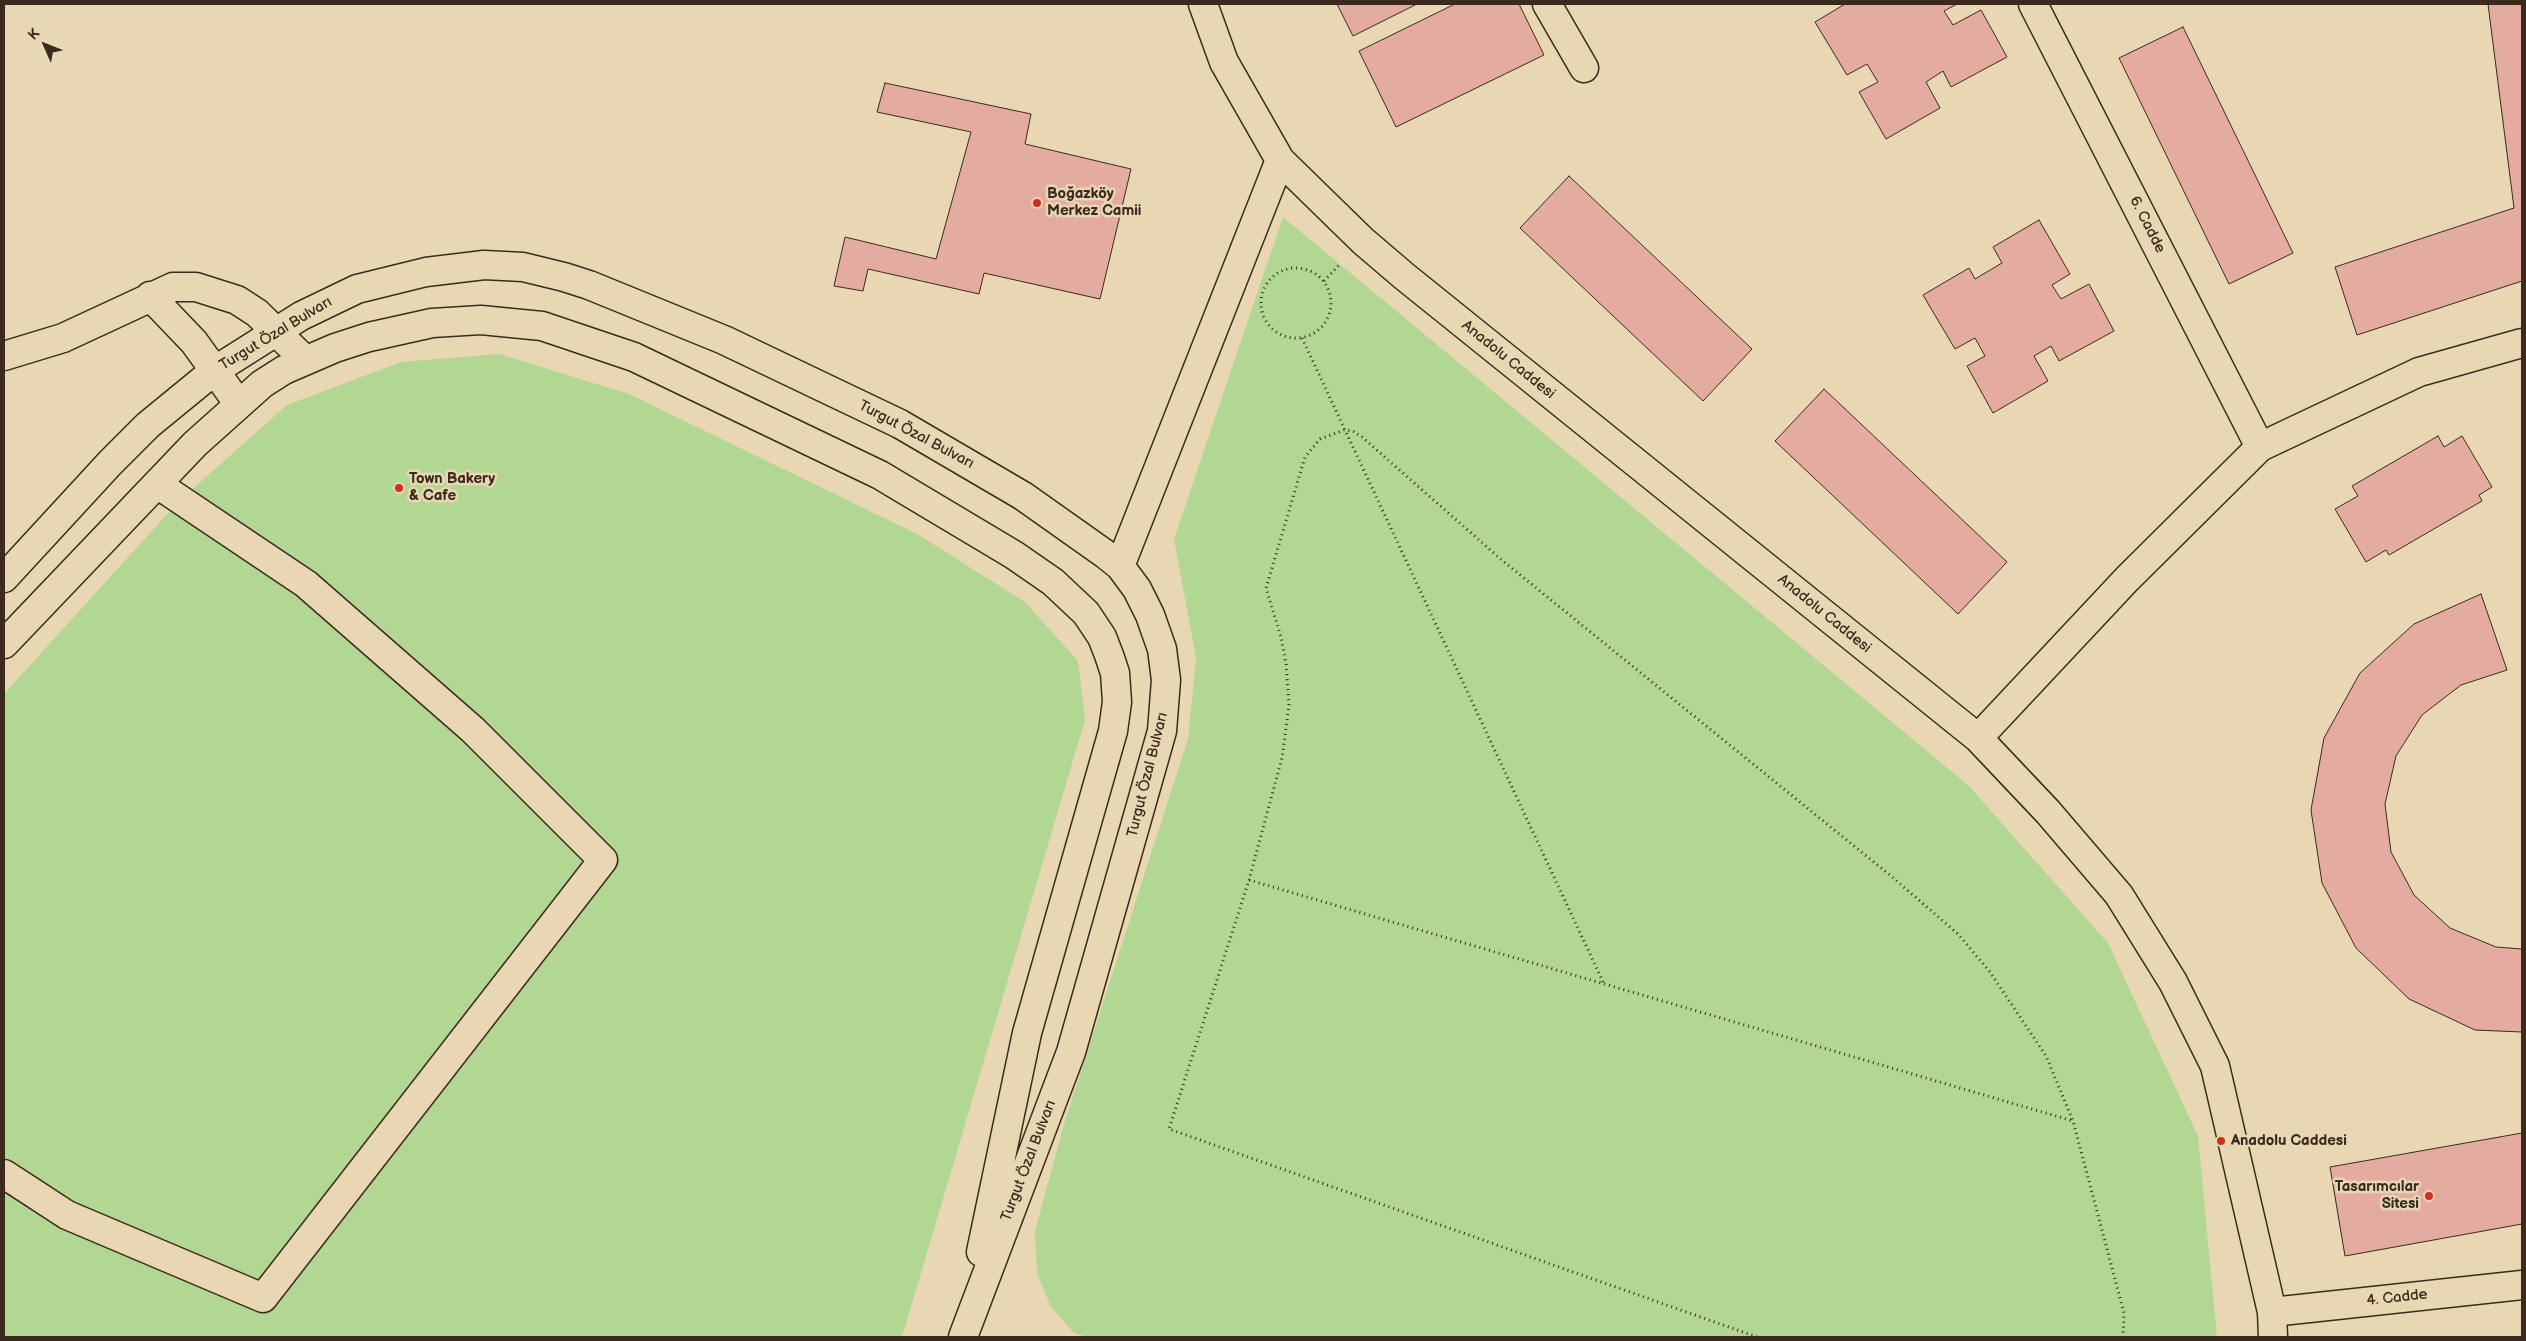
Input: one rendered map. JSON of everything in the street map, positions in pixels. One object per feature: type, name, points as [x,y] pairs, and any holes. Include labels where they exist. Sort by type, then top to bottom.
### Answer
[{"type":"street","name":"Anadolu Caddesi","points":[[1203,4],[1224,62],[1280,160],[1363,241],[1978,738],[2048,812],[2119,895],[2173,982],[2215,1066],[2273,1325]]},
{"type":"street","points":[[1547,4],[1584,68]]},
{"type":"street","name":"6. Cadde","points":[[2033,4],[2260,447]]},
{"type":"street","points":[[1120,566],[1280,160]]},
{"type":"street","name":"Turgut Özal Bulvarı","points":[[4,578],[129,444],[189,390],[214,371],[275,331],[330,300],[382,282],[426,272],[484,265],[541,270],[590,285],[724,340],[900,424],[1024,496],[1087,540],[1120,566],[1136,589],[1150,615],[1162,649],[1166,680],[1166,707],[1162,732],[1071,1052],[963,1337]]},
{"type":"street","points":[[4,356],[62,338],[173,287],[196,287],[217,292],[237,300],[257,313],[305,360]]},
{"type":"street","points":[[150,296],[194,342],[238,403]]},
{"type":"street","name":"Turgut Özal Bulvarı","points":[[4,644],[157,484],[238,403],[262,384],[305,360],[369,337],[432,324],[480,320],[542,326],[572,334],[662,370],[880,475],[1014,555],[1053,582],[1086,613],[1102,637],[1114,673],[1117,702],[1112,731],[1028,1033],[963,1337]]},
{"type":"street","points":[[1978,738],[2127,578],[2260,447],[2419,372],[2522,343]]},
{"type":"street","points":[[4,1174],[68,1216],[263,1298],[603,860],[472,730],[306,584],[157,484]]},
{"type":"street","name":"4. Cadde","points":[[2273,1325],[2522,1285]]},
{"type":"path","points":[[1291,268],[1303,269],[1314,273],[1324,281],[1331,298],[1329,316],[1323,326],[1313,334],[1302,338],[1280,335],[1264,320],[1261,309],[1264,287],[1280,271],[1291,268]]},
{"type":"path","points":[[1302,338],[1604,985]]},
{"type":"path","points":[[1757,1337],[1169,1129],[1248,880],[1282,758],[1289,705],[1283,646],[1267,594],[1267,577],[1305,457],[1320,439],[1344,430],[1353,431],[1362,436],[1503,561],[1891,876],[1958,934],[1990,972],[2046,1056],[2073,1121],[2124,1313],[2123,1337]]},
{"type":"path","points":[[1248,880],[2073,1121]]},
{"type":"green space","points":[[1283,217],[1968,785],[2108,943],[2198,1136],[2217,1337],[1089,1337],[1074,1333],[1051,1307],[1037,1273],[1035,1231],[1065,1121],[1188,739],[1196,658],[1174,539]]},
{"type":"green space","points":[[499,354],[629,394],[917,534],[1025,602],[1078,661],[1085,720],[902,1337],[4,1337],[4,694],[179,501],[287,405],[401,362]]},
{"type":"building","points":[[1337,4],[1417,4],[1353,36]]},
{"type":"building","points":[[1455,4],[1519,4],[1544,55],[1396,127],[1359,51]]},
{"type":"building","points":[[1845,4],[1957,4],[1944,11],[1953,25],[1981,10],[2007,57],[1951,87],[1943,71],[1926,82],[1940,108],[1886,139],[1859,92],[1878,82],[1867,64],[1847,75],[1815,22]]},
{"type":"building","points":[[2488,4],[2522,4],[2522,281],[2357,335],[2335,267],[2514,208]]},
{"type":"building","points":[[2183,27],[2293,253],[2229,284],[2119,58]]},
{"type":"building","name":"Boğazköy Merkez Camii","points":[[885,83],[1031,114],[1025,144],[1131,169],[1100,299],[984,273],[979,294],[868,269],[863,291],[834,286],[845,237],[936,259],[971,132],[877,112]]},
{"type":"building","points":[[1569,176],[1752,349],[1703,401],[1520,228]]},
{"type":"building","points":[[2039,220],[2070,274],[2052,285],[2061,299],[2089,284],[2114,331],[2059,361],[2051,346],[2034,356],[2048,381],[1993,413],[1967,366],[1985,356],[1975,338],[1955,349],[1923,295],[1969,268],[1975,279],[2002,263],[1993,247]]},
{"type":"building","points":[[1824,389],[2007,562],[1958,614],[1775,441]]},
{"type":"building","points":[[2438,436],[2444,447],[2462,436],[2492,487],[2479,495],[2482,501],[2389,555],[2386,550],[2366,562],[2335,509],[2358,496],[2352,486]]},
{"type":"building","points":[[2481,594],[2507,670],[2461,685],[2422,715],[2396,756],[2385,804],[2391,852],[2414,895],[2450,928],[2496,947],[2522,949],[2522,1032],[2475,1030],[2409,999],[2356,948],[2322,883],[2311,810],[2324,738],[2360,673],[2414,624]]},
{"type":"building","name":"Tasarımcılar Sitesi","points":[[2522,1133],[2522,1224],[2345,1256],[2330,1167]]},
{"type":"place","name":"Boğazköy Merkez Camii","points":[[1037,203]]},
{"type":"place","name":"Town Bakery & Cafe","points":[[399,488]]},
{"type":"place","name":"Anadolu Caddesi","points":[[2221,1141]]},
{"type":"place","name":"Tasarımcılar Sitesi","points":[[2429,1196]]}]
